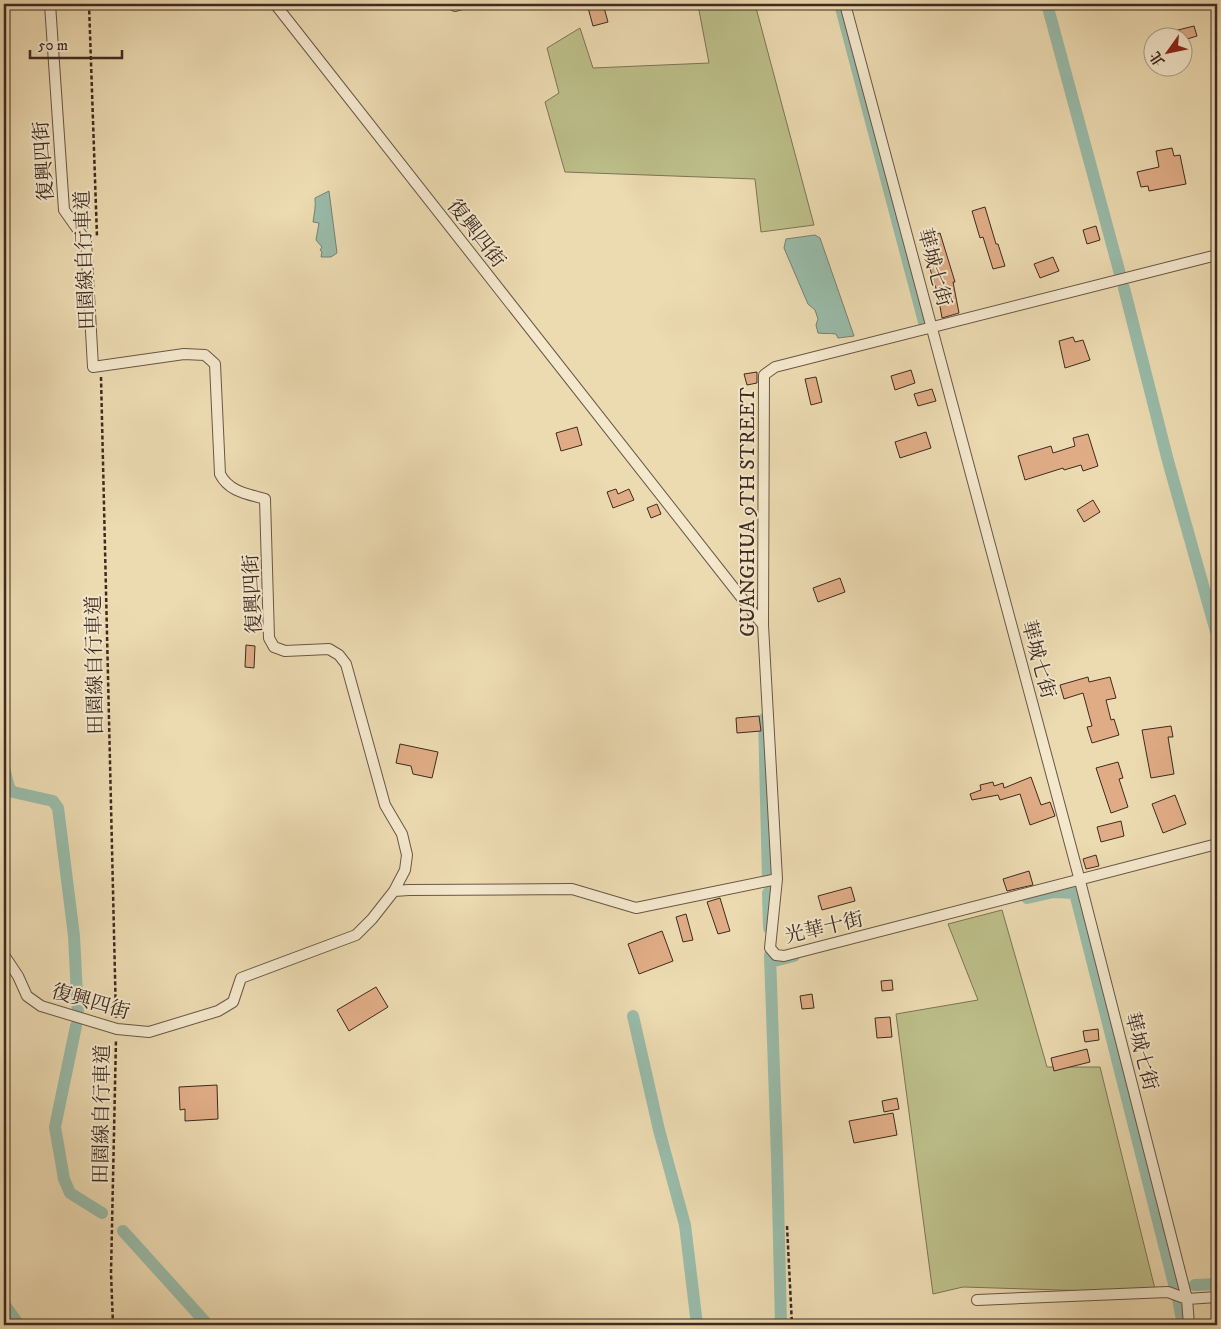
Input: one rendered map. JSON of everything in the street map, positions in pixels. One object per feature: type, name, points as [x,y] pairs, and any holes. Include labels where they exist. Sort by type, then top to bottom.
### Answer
[{"type":"street","name":"復興四街","points":[[4,955],[18,976],[27,996],[41,1006],[117,1029],[149,1032],[218,1011],[234,1002],[241,978],[356,935],[372,919],[394,891],[405,870],[407,855],[402,834],[386,805],[346,664],[339,654],[329,650],[285,651],[274,647],[270,638],[266,499],[233,489],[224,482],[220,474],[214,364],[205,355],[184,354],[92,368],[86,241],[64,210],[50,4]]},
{"type":"street","name":"復興四街","points":[[275,4],[763,625]]},
{"type":"street","points":[[453,4],[455,6],[462,4]]},
{"type":"street","name":"華城七街","points":[[845,4],[1080,881],[1187,1299],[1189,1325]]},
{"type":"street","name":"GUANGHUA 9TH STREET","points":[[778,879],[763,625],[764,375],[775,367],[1217,255]]},
{"type":"street","name":"光華十街","points":[[778,879],[770,948],[776,955],[784,956],[1080,881],[1217,844]]},
{"type":"street","points":[[394,891],[572,889],[636,908],[778,879]]},
{"type":"street","points":[[977,1300],[1168,1292],[1187,1299],[1217,1297]]},
{"type":"path","name":"田園線自行車道","points":[[89,4],[97,239]]},
{"type":"path","name":"田園線自行車道","points":[[101,367],[117,1029],[111,1272],[113,1325]]},
{"type":"path","points":[[787,1226],[792,1325]]},
{"type":"green space","points":[[755,4],[814,225],[761,232],[755,179],[565,172],[545,102],[559,93],[547,48],[580,28],[593,68],[709,63],[698,5]]},
{"type":"green space","points":[[1002,910],[1047,1067],[1100,1067],[1156,1293],[963,1287],[933,1294],[896,1014],[978,1000],[948,924]]},
{"type":"shaded area","points":[[329,191],[337,253],[331,257],[321,257],[322,252],[320,250],[322,247],[316,240],[319,223],[313,222],[315,198]]},
{"type":"shaded area","points":[[815,235],[820,238],[854,336],[838,338],[836,334],[818,333],[816,325],[818,319],[815,310],[808,304],[784,248],[786,239]]},
{"type":"building","points":[[587,4],[603,4],[608,22],[593,26]]},
{"type":"building","points":[[1194,26],[1197,36],[1194,37],[1194,28],[1186,28]]},
{"type":"building","points":[[1172,148],[1174,156],[1180,155],[1186,184],[1149,191],[1148,186],[1141,187],[1137,172],[1159,167],[1156,151]]},
{"type":"building","points":[[985,207],[1005,266],[993,269],[983,237],[980,238],[972,211]]},
{"type":"building","points":[[1096,226],[1100,240],[1087,244],[1083,230]]},
{"type":"building","points":[[940,233],[955,282],[953,282],[959,313],[942,318],[938,295],[921,239]]},
{"type":"building","points":[[1053,257],[1059,271],[1040,278],[1034,264]]},
{"type":"building","points":[[1073,337],[1075,342],[1083,340],[1090,360],[1065,368],[1059,341]]},
{"type":"building","points":[[911,370],[915,383],[895,390],[891,376]]},
{"type":"building","points":[[757,372],[757,383],[747,385],[744,374]]},
{"type":"building","points":[[816,377],[822,402],[811,405],[805,379]]},
{"type":"building","points":[[932,389],[936,401],[918,406],[914,394]]},
{"type":"building","points":[[577,427],[582,445],[561,451],[556,433]]},
{"type":"building","points":[[926,432],[931,448],[900,458],[895,442]]},
{"type":"building","points":[[1088,434],[1098,466],[1083,471],[1081,465],[1064,470],[1063,468],[1025,480],[1018,456],[1051,446],[1053,453],[1075,446],[1073,438]]},
{"type":"building","points":[[616,489],[618,494],[629,489],[634,500],[613,508],[607,492]]},
{"type":"building","points":[[1093,500],[1100,512],[1084,522],[1077,510]]},
{"type":"building","points":[[657,504],[661,514],[651,518],[647,508]]},
{"type":"building","points":[[840,578],[845,592],[818,602],[813,588]]},
{"type":"building","points":[[246,645],[255,646],[254,668],[245,667]]},
{"type":"building","points":[[1088,677],[1089,682],[1110,677],[1116,698],[1106,700],[1111,720],[1114,719],[1119,735],[1092,743],[1087,727],[1092,726],[1083,693],[1064,699],[1060,685]]},
{"type":"building","points":[[759,716],[761,731],[737,733],[736,718]]},
{"type":"building","points":[[1171,726],[1173,737],[1168,737],[1174,774],[1151,778],[1142,730]]},
{"type":"building","points":[[400,744],[438,752],[432,778],[413,774],[411,766],[396,763]]},
{"type":"building","points":[[1118,762],[1123,778],[1119,779],[1128,807],[1111,813],[1096,768]]},
{"type":"building","points":[[1031,777],[1041,805],[1050,802],[1055,816],[1030,825],[1020,794],[1000,800],[998,795],[972,800],[970,794],[981,790],[980,785],[993,782],[994,786],[1003,783],[1004,788]]},
{"type":"building","points":[[1175,795],[1186,824],[1163,833],[1152,804]]},
{"type":"building","points":[[1121,821],[1124,836],[1101,842],[1097,827]]},
{"type":"building","points":[[1096,855],[1099,866],[1086,869],[1083,859]]},
{"type":"building","points":[[1029,871],[1033,885],[1007,891],[1003,879]]},
{"type":"building","points":[[851,887],[855,901],[822,910],[818,896]]},
{"type":"building","points":[[720,898],[730,931],[718,934],[707,902]]},
{"type":"building","points":[[686,914],[693,940],[683,942],[676,917]]},
{"type":"building","points":[[662,931],[673,961],[639,974],[628,944]]},
{"type":"building","points":[[892,980],[893,990],[882,991],[881,981]]},
{"type":"building","points":[[376,987],[388,1007],[349,1031],[337,1010]]},
{"type":"building","points":[[812,994],[814,1008],[802,1009],[800,996]]},
{"type":"building","points":[[890,1017],[892,1037],[877,1038],[875,1018]]},
{"type":"building","points":[[1098,1029],[1099,1040],[1085,1042],[1083,1031]]},
{"type":"building","points":[[1087,1049],[1090,1062],[1054,1071],[1051,1058]]},
{"type":"building","points":[[217,1085],[218,1119],[185,1121],[185,1109],[180,1110],[179,1087]]},
{"type":"building","points":[[897,1098],[899,1109],[884,1112],[882,1101]]},
{"type":"building","points":[[893,1113],[897,1135],[854,1143],[849,1121]]},
{"type":"waterway","points":[[840,4],[924,322]]},
{"type":"waterway","points":[[1047,4],[1120,274]]},
{"type":"waterway","points":[[1124,288],[1168,461],[1217,635]]},
{"type":"waterway","points":[[764,719],[768,879]]},
{"type":"waterway","points":[[4,768],[9,788],[13,792],[53,801],[58,808],[74,936],[78,1015]]},
{"type":"waterway","points":[[1027,898],[1054,892],[1075,893],[1174,1284]]},
{"type":"waterway","points":[[768,893],[769,928]]},
{"type":"waterway","points":[[770,955],[781,1325]]},
{"type":"waterway","points":[[770,962],[794,956]]},
{"type":"waterway","points":[[633,1016],[659,1130],[685,1225],[697,1325]]},
{"type":"waterway","points":[[76,1026],[55,1127],[64,1179],[70,1193],[102,1213]]},
{"type":"waterway","points":[[123,1231],[208,1325]]},
{"type":"waterway","points":[[1195,1285],[1217,1284]]},
{"type":"waterway","points":[[1178,1299],[1183,1325]]},
{"type":"waterway","points":[[4,1304],[19,1325]]}]
